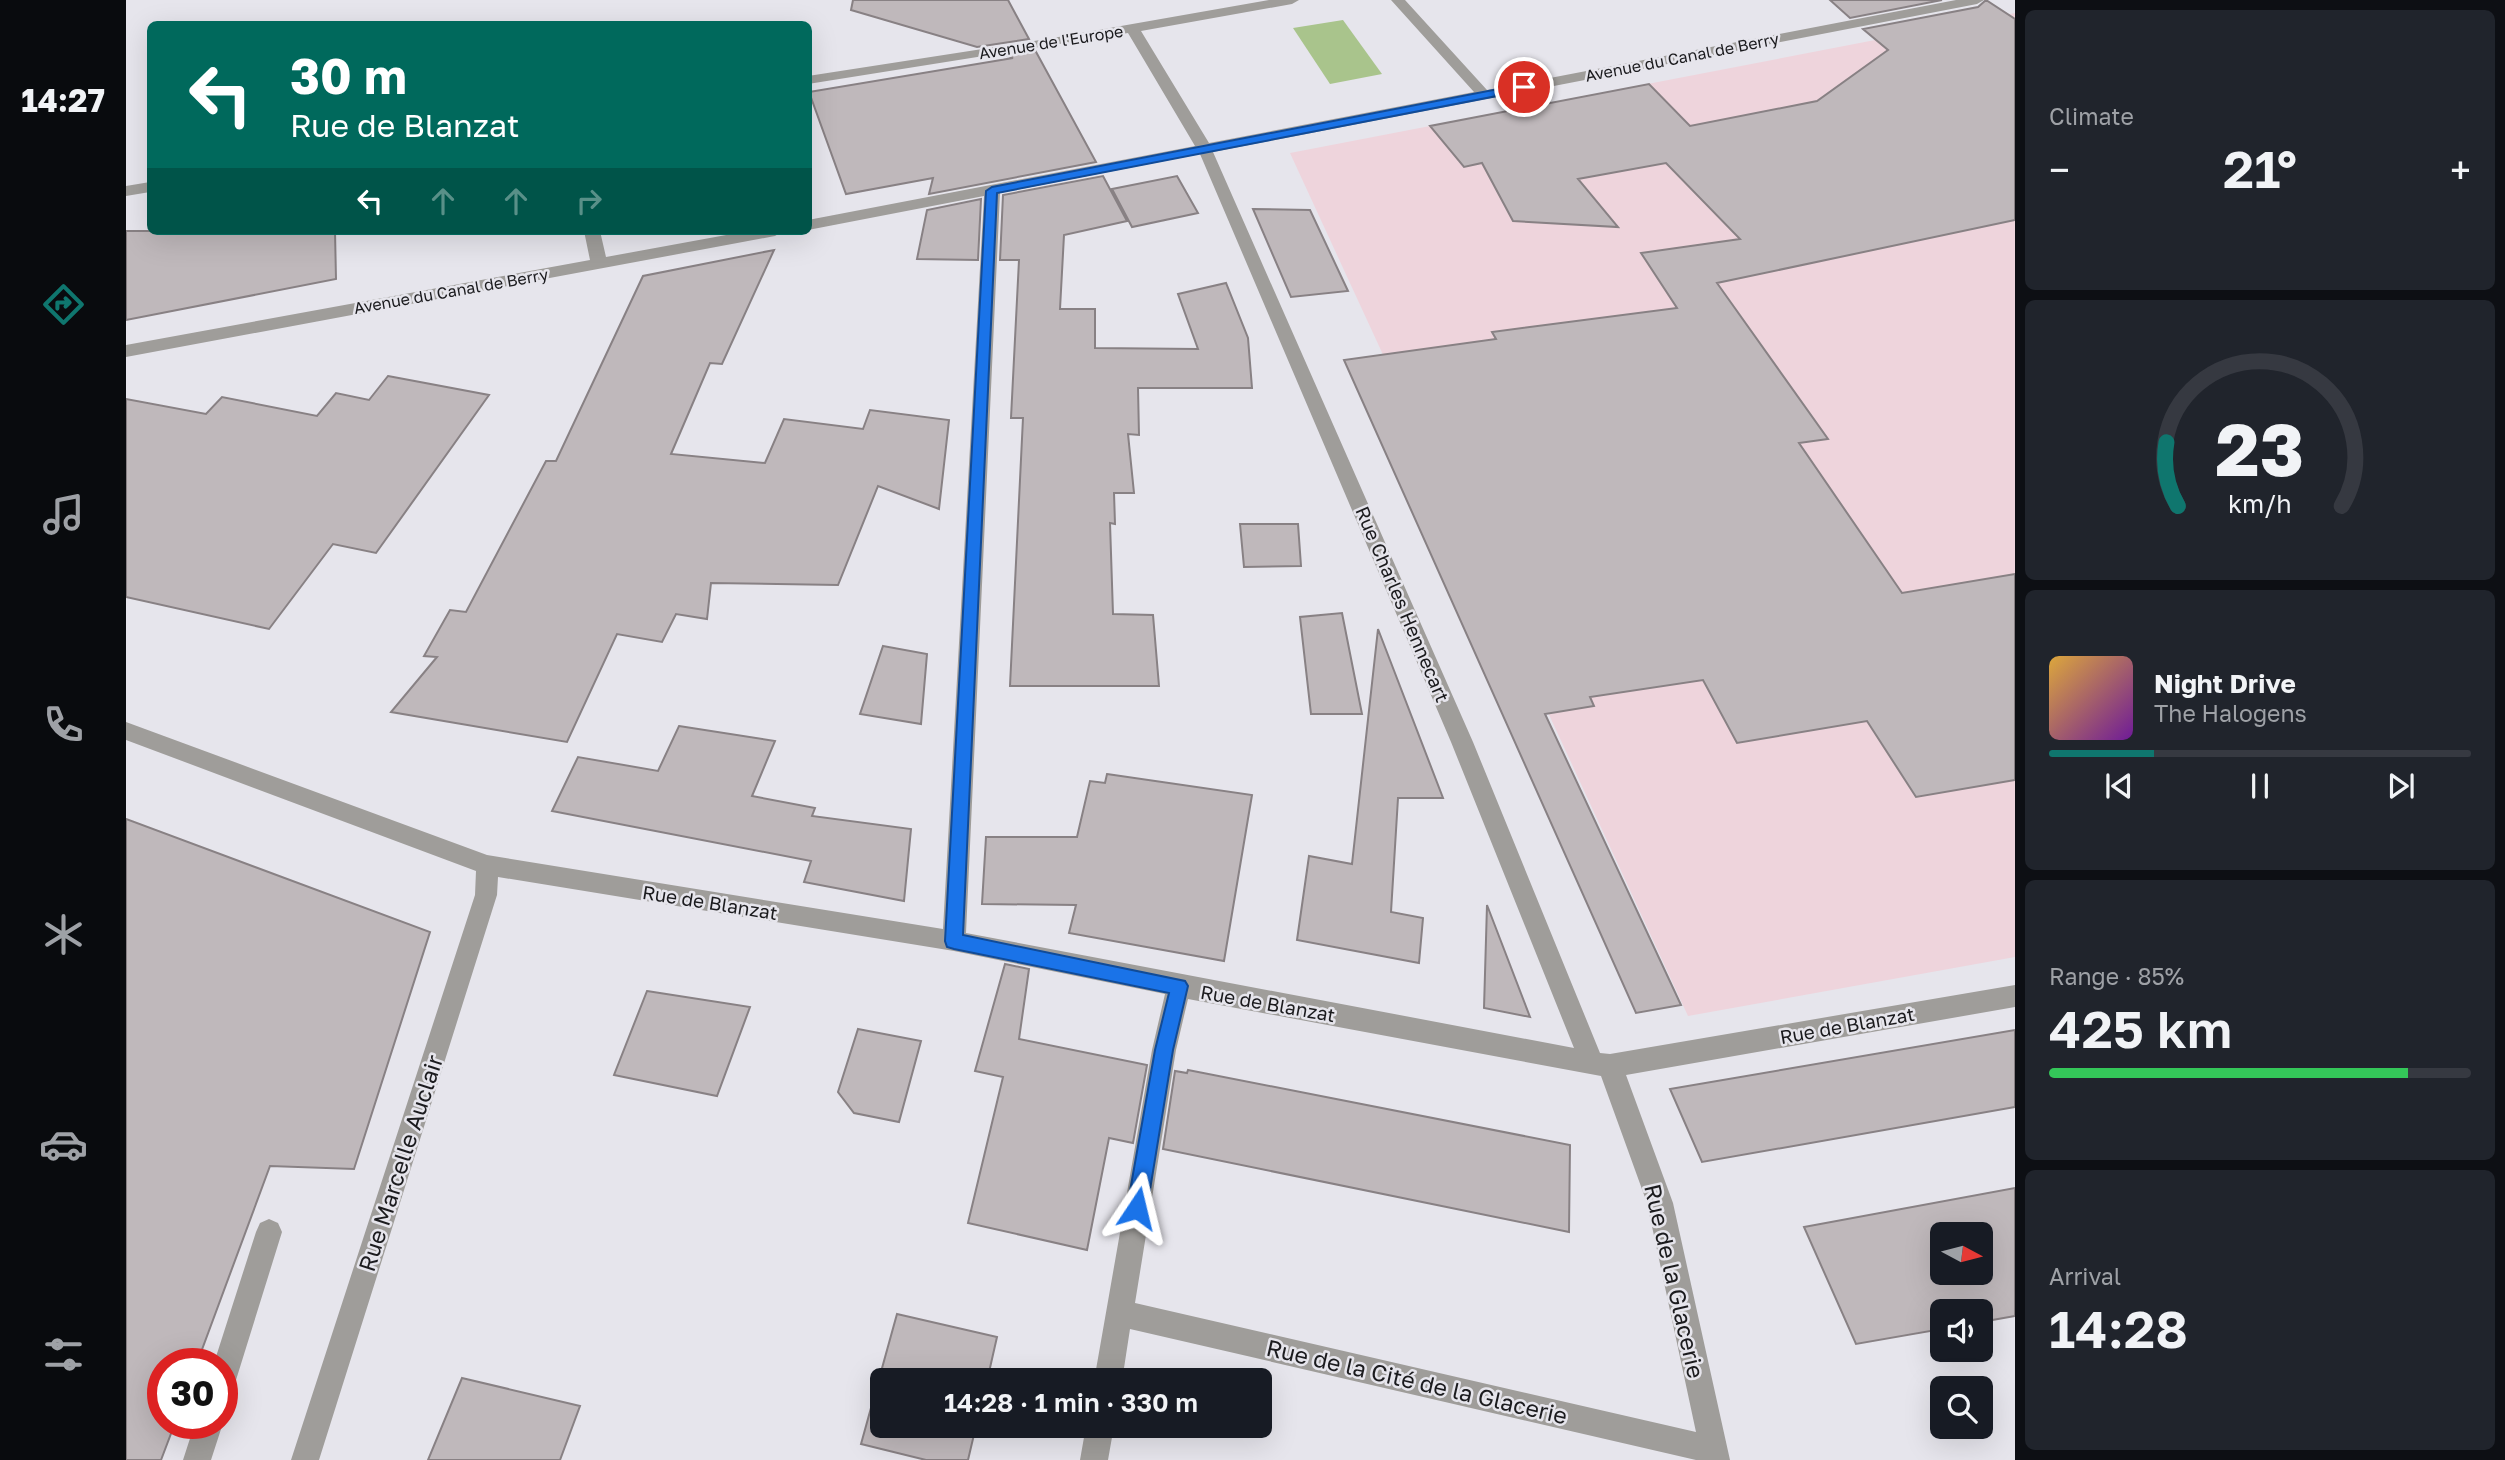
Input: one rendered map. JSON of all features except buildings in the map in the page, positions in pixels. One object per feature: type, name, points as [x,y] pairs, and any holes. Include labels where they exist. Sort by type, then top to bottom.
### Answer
[{"type":"street","name":"Avenue de l'Europe","points":[[812,79],[1133,29],[1292,0]]},
{"type":"street","points":[[1398,0],[1484,95]]},
{"type":"street","name":"Avenue du Canal de Berry","points":[[812,224],[1977,0]]},
{"type":"street","name":"Rue Charles Hennecart","points":[[1133,29],[1206,149],[1601,1064]]},
{"type":"street","points":[[126,191],[147,188]]},
{"type":"street","points":[[954,941],[992,191]]},
{"type":"street","points":[[593,235],[599,264]]},
{"type":"street","name":"Avenue du Canal de Berry","points":[[126,351],[754,235]]},
{"type":"street","name":"Rue de Blanzat","points":[[126,732],[487,865],[954,941],[1179,986],[1601,1064],[2015,996]]},
{"type":"street","name":"Rue Marcelle Auclair","points":[[305,1460],[486,895],[487,865]]},
{"type":"street","points":[[1110,1368],[1164,1050],[1179,986]]},
{"type":"street","name":"Rue de la Glacerie","points":[[1601,1064],[1660,1203],[1715,1455]]},
{"type":"street","points":[[232,1348],[269,1232]]},
{"type":"street","name":"Rue de la Cité de la Glacerie","points":[[1119,1313],[1715,1455]]},
{"type":"street","points":[[1094,1460],[1098,1438]]},
{"type":"street","points":[[197,1460],[204,1439]]},
{"type":"shaded area","points":[[2015,13],[2015,957],[1688,1016],[1290,153]]},
{"type":"green space","points":[[1343,20],[1382,74],[1330,84],[1293,28]]},
{"type":"route","points":[[1137,1208],[1164,1050],[1179,986],[954,941],[992,191],[1524,87]]}]
